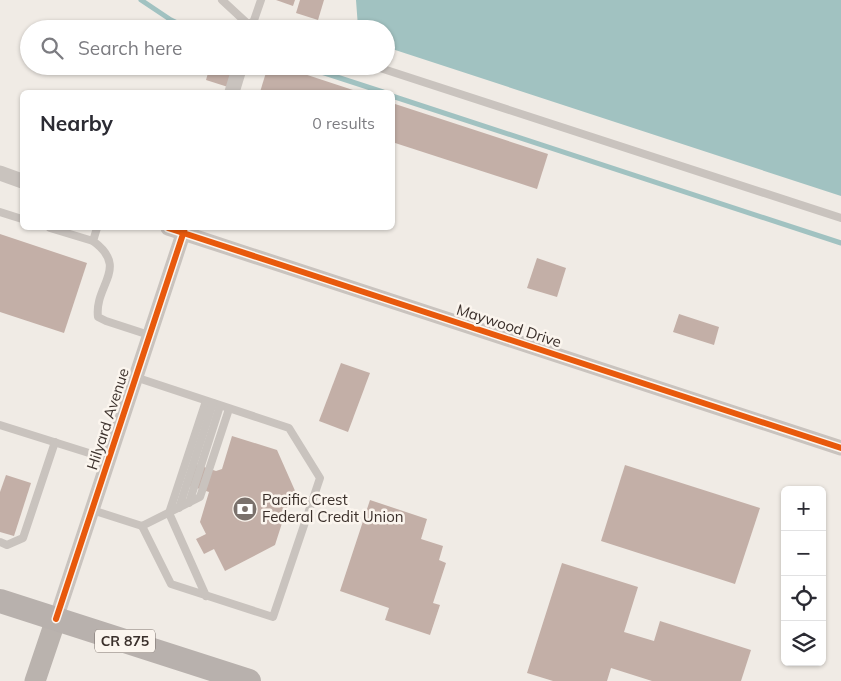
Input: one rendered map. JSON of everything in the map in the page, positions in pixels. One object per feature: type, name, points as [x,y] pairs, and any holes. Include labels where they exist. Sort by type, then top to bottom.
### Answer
[{"type":"main road","name":"CR 875","points":[[0,601],[249,681]]},
{"type":"main road","name":"Hilyard Avenue","points":[[35,681],[56,619]]},
{"type":"street","points":[[233,90],[237,75]]},
{"type":"street","points":[[0,174],[20,180]]},
{"type":"street","name":"Hilyard Avenue","points":[[56,619],[184,230]]},
{"type":"street","name":"Maywood Drive","points":[[184,230],[841,448]]},
{"type":"lane","points":[[222,0],[244,20]]},
{"type":"lane","points":[[256,20],[261,0]]},
{"type":"lane","points":[[395,73],[841,218]]},
{"type":"lane","points":[[0,212],[20,218]]},
{"type":"lane","points":[[57,230],[93,241],[108,256],[111,268],[97,309],[98,317],[149,335]]},
{"type":"lane","points":[[93,241],[96,230]]},
{"type":"lane","points":[[135,378],[288,428],[320,478],[273,617],[171,584],[142,526]]},
{"type":"lane","points":[[189,503],[213,403]]},
{"type":"lane","points":[[179,508],[213,403]]},
{"type":"lane","points":[[206,596],[169,513],[213,403]]},
{"type":"lane","points":[[92,510],[142,526],[200,498],[229,409]]},
{"type":"lane","points":[[0,425],[108,460]]},
{"type":"lane","points":[[0,542],[8,545],[23,538],[55,442]]},
{"type":"water","points":[[356,0],[841,0],[841,196],[395,50],[395,20],[357,20]]},
{"type":"building","points":[[276,0],[295,0],[293,6]]},
{"type":"building","points":[[300,0],[324,0],[318,20],[296,13]]},
{"type":"building","points":[[207,75],[232,75],[228,87],[206,80]]},
{"type":"building","points":[[265,75],[307,75],[353,90],[261,90]]},
{"type":"building","points":[[395,104],[548,154],[537,189],[395,143]]},
{"type":"building","points":[[0,234],[87,263],[64,333],[0,312]]},
{"type":"building","points":[[537,258],[566,268],[557,297],[527,288]]},
{"type":"building","points":[[679,314],[719,327],[714,345],[673,332]]},
{"type":"building","points":[[341,363],[370,373],[348,432],[319,421]]},
{"type":"building","name":"Pacific Crest Federal Credit Union","points":[[232,436],[277,450],[296,493],[291,495],[275,545],[225,571],[214,549],[204,554],[196,539],[206,534],[200,522],[209,492],[185,484],[192,463],[216,471],[222,469]]},
{"type":"building","points":[[625,465],[760,508],[735,584],[601,541]]},
{"type":"building","points":[[6,475],[31,483],[14,536],[0,532],[0,492]]},
{"type":"building","points":[[370,500],[427,519],[421,539],[443,546],[439,560],[446,563],[433,603],[440,605],[430,635],[385,620],[389,608],[340,591]]},
{"type":"building","points":[[562,563],[638,587],[624,632],[654,641],[660,621],[751,650],[741,681],[652,681],[611,668],[607,681],[553,681],[527,673]]},
{"type":"waterway","points":[[141,0],[171,20]]},
{"type":"waterway","points":[[331,75],[377,90]]},
{"type":"waterway","points":[[395,97],[841,243]]},
{"type":"cycle path","points":[[174,230],[841,448]]},
{"type":"cycle path","points":[[56,619],[184,230]]},
{"type":"place","name":"Pacific Crest Federal Credit Union","points":[[245,509]]}]
